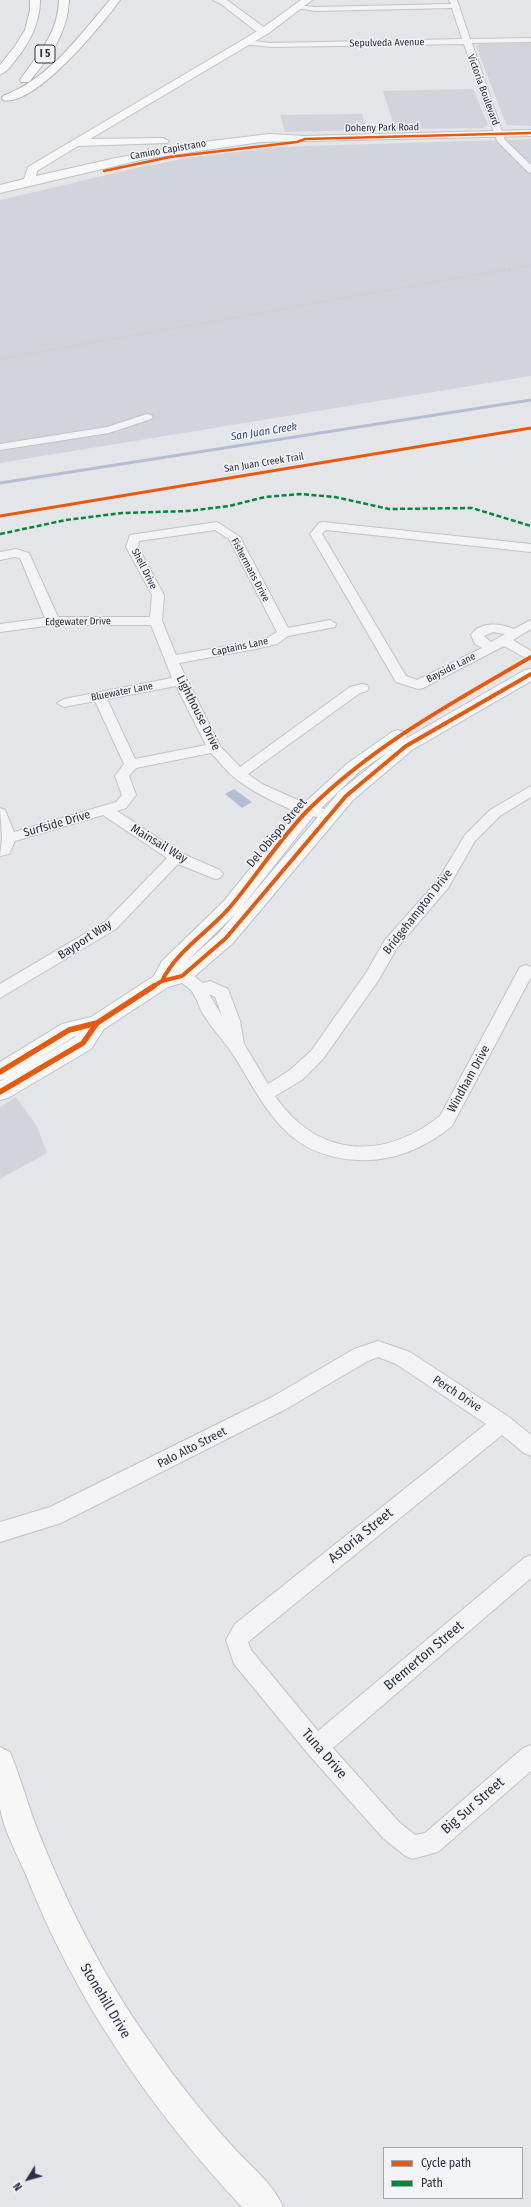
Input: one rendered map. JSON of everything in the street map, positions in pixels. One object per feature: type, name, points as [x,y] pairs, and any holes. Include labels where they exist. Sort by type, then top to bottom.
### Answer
[{"type":"main road","name":"I 5","points":[[0,71],[12,58],[29,32],[34,18],[35,0]]},
{"type":"main road","name":"I 5","points":[[4,101],[32,72],[48,50],[58,28],[64,0]]},
{"type":"main road","points":[[4,101],[30,88],[40,81],[58,64],[115,0]]},
{"type":"main road","points":[[0,194],[27,186],[32,169],[265,30],[307,0]]},
{"type":"main road","name":"Doheny Park Road","points":[[232,145],[245,140],[294,136],[305,139],[531,133]]},
{"type":"main road","name":"Doheny Park Road","points":[[232,145],[297,142],[305,139]]},
{"type":"main road","points":[[76,142],[85,144],[245,140]]},
{"type":"main road","name":"Camino Capistrano","points":[[0,189],[147,154],[232,145]]},
{"type":"main road","name":"Camino Capistrano","points":[[0,197],[104,171],[232,145]]},
{"type":"main road","name":"Del Obispo Street","points":[[171,974],[230,907],[308,810],[354,767],[393,739],[531,657]]},
{"type":"main road","name":"Del Obispo Street","points":[[0,1072],[70,1030],[97,1022],[171,974],[206,957],[226,938],[329,814],[346,796],[406,746],[531,674]]},
{"type":"main road","name":"Del Obispo Street","points":[[0,1092],[83,1043],[97,1022]]},
{"type":"main road","name":"Stonehill Drive","points":[[0,1762],[11,1799],[40,1878],[77,1954],[122,2032],[176,2104],[247,2188],[266,2207]]},
{"type":"street","points":[[218,0],[224,2],[260,30],[265,30]]},
{"type":"street","points":[[296,7],[315,9],[454,3]]},
{"type":"street","name":"Victoria Boulevard","points":[[454,3],[501,141],[531,170]]},
{"type":"street","name":"Sepulveda Avenue","points":[[244,42],[271,45],[531,40]]},
{"type":"street","points":[[0,447],[102,431],[147,417]]},
{"type":"street","name":"Fishermans Drive","points":[[179,530],[217,526],[234,537],[284,633]]},
{"type":"street","name":"Bayside Lane","points":[[531,548],[323,526],[316,534],[402,679],[418,685],[491,648],[531,624]]},
{"type":"street","name":"Shell Drive","points":[[156,622],[158,595],[132,547],[134,538],[179,530]]},
{"type":"street","points":[[0,556],[16,553],[25,556],[53,621]]},
{"type":"street","name":"Edgewater Drive","points":[[0,628],[53,621],[156,622]]},
{"type":"street","name":"Lighthouse Drive","points":[[156,622],[180,681],[214,748],[239,774],[257,787],[308,810],[329,814]]},
{"type":"street","name":"Captains Lane","points":[[172,660],[261,643],[280,637],[284,633],[330,624]]},
{"type":"street","points":[[491,648],[480,641],[477,634],[489,628],[499,627],[531,657]]},
{"type":"street","name":"Bluewater Lane","points":[[64,703],[180,681]]},
{"type":"street","points":[[239,774],[355,690],[362,688]]},
{"type":"street","points":[[99,696],[131,764],[214,748]]},
{"type":"street","name":"Surfside Drive","points":[[9,838],[121,805],[129,795],[122,776],[131,764]]},
{"type":"street","name":"Bridgehampton Drive","points":[[266,1094],[296,1076],[317,1055],[372,977],[391,944],[443,884],[470,838],[495,813],[531,791]]},
{"type":"street","name":"Mainsail Way","points":[[105,810],[176,857],[215,874]]},
{"type":"street","points":[[0,813],[9,838],[4,850],[0,851]]},
{"type":"street","name":"Bayport Way","points":[[1,990],[111,925],[176,857]]},
{"type":"street","name":"Windham Drive","points":[[171,974],[200,989],[202,999],[211,1014],[237,1047],[266,1094],[290,1125],[304,1136],[321,1145],[340,1151],[377,1153],[409,1146],[435,1131],[446,1121],[526,971]]},
{"type":"street","name":"Perch Drive","points":[[378,1349],[390,1352],[403,1358],[502,1423],[531,1447]]},
{"type":"street","name":"Palo Alto Street","points":[[0,1532],[54,1516],[239,1424],[279,1403],[361,1355],[378,1349]]},
{"type":"street","name":"Astoria Street","points":[[242,1656],[237,1640],[243,1631],[502,1423]]},
{"type":"street","name":"Bremerton Street","points":[[317,1747],[531,1565]]},
{"type":"street","name":"Tuna Drive","points":[[242,1656],[317,1747],[391,1830],[412,1847]]},
{"type":"street","name":"Big Sur Street","points":[[412,1847],[430,1844],[531,1756]]},
{"type":"shaded area","points":[[531,43],[531,126],[508,125],[506,124],[476,46],[481,44]]},
{"type":"shaded area","points":[[473,89],[488,125],[483,128],[395,129],[383,91]]},
{"type":"shaded area","points":[[362,114],[367,130],[285,132],[280,115]]},
{"type":"shaded area","points":[[531,139],[531,376],[0,463],[0,200],[136,168],[187,158],[277,147]]},
{"type":"shaded area","points":[[16,1097],[37,1126],[47,1153],[0,1179],[0,1107]]},
{"type":"water","points":[[234,789],[252,802],[242,808],[225,794]]},
{"type":"waterway","name":"San Juan Creek","points":[[0,483],[531,400]]},
{"type":"railway","points":[[0,359],[531,265]]},
{"type":"marked path","points":[[0,534],[66,520],[122,513],[188,511],[229,506],[265,497],[300,494],[335,497],[389,509],[472,508],[531,526]]},
{"type":"cycle path","points":[[104,171],[170,157],[297,142],[305,139],[531,133]]},
{"type":"cycle path","name":"San Juan Creek Trail","points":[[0,516],[531,428]]},
{"type":"cycle path","points":[[162,981],[169,966],[230,907],[308,810],[354,767],[417,723],[531,657]]},
{"type":"cycle path","points":[[0,1072],[69,1030],[97,1023],[162,981],[182,976],[206,957],[226,938],[346,796],[406,746],[531,674]]},
{"type":"cycle path","points":[[0,1092],[83,1043],[97,1023]]}]
